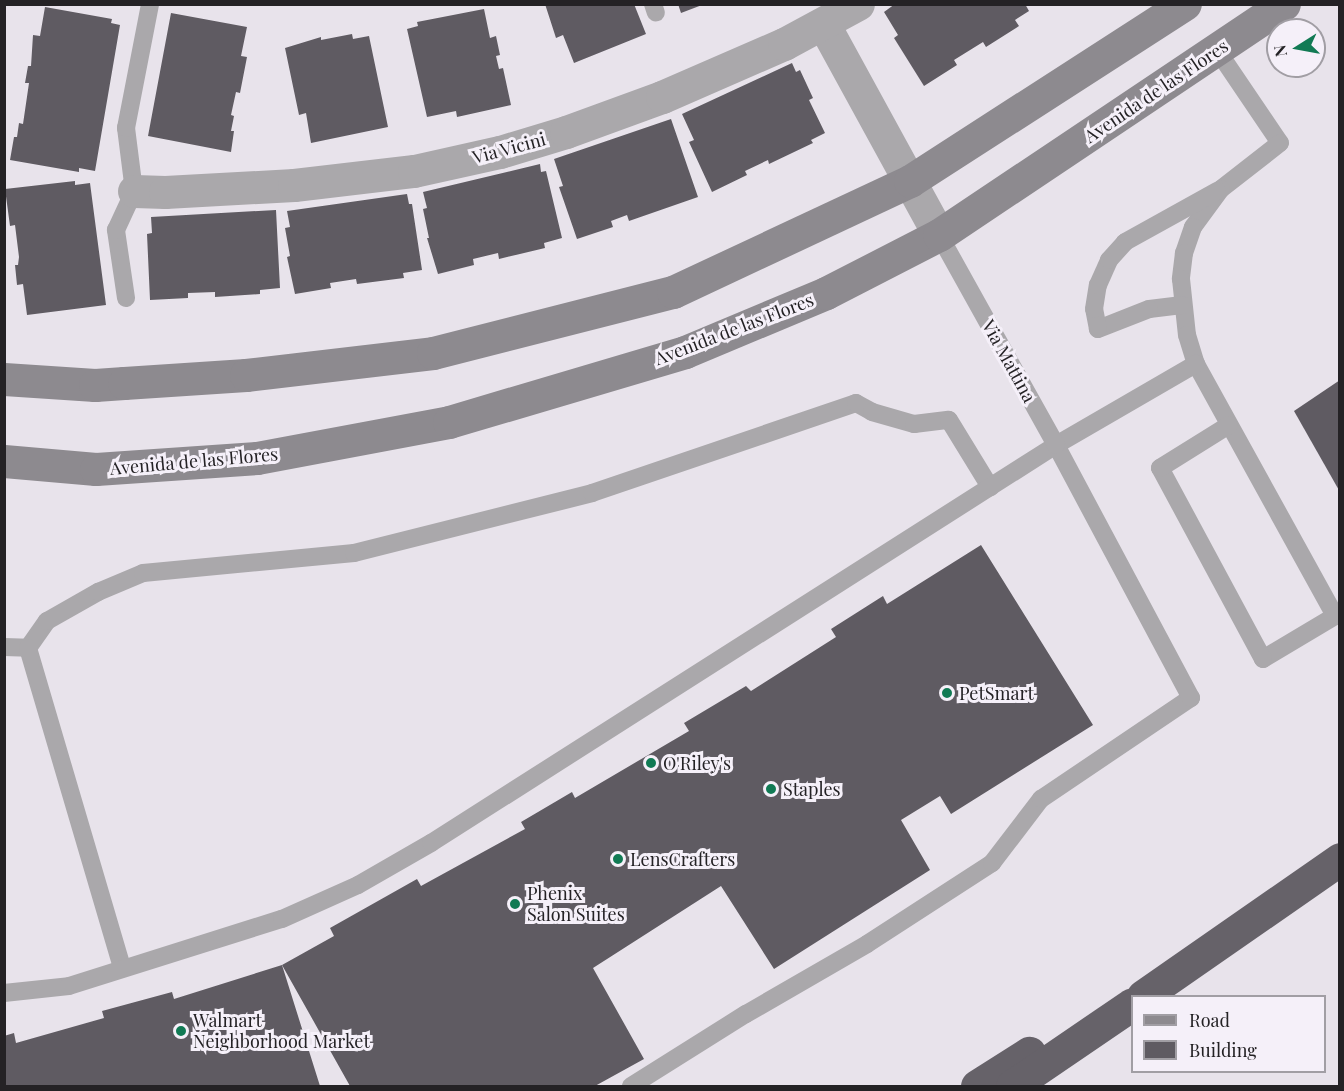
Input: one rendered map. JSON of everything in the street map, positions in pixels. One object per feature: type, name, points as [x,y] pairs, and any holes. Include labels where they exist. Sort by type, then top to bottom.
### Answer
[{"type":"highway","points":[[1144,995],[1340,859]]},
{"type":"highway","points":[[1012,1086],[1131,1005]]},
{"type":"highway","points":[[977,1086],[1053,1037],[1100,1027]]},
{"type":"main road","points":[[4,379],[95,385],[246,375],[433,352],[673,292],[910,181],[1185,4]]},
{"type":"main road","name":"Avenida de las Flores","points":[[4,461],[96,469],[257,458],[449,422],[685,352],[826,292],[939,235],[1284,4]]},
{"type":"street","name":"Via Vicini","points":[[134,191],[165,192],[294,185],[414,171],[500,152],[566,132],[662,97],[824,25],[858,4]]},
{"type":"street","name":"Via Mattina","points":[[824,25],[939,235]]},
{"type":"lane","points":[[126,298],[116,230],[134,191],[126,128],[150,4]]},
{"type":"lane","points":[[1182,305],[1149,309],[1098,329],[1094,309],[1098,285],[1109,260],[1125,242],[1221,189],[1280,143],[1217,50]]},
{"type":"lane","points":[[1221,189],[1193,227],[1187,244],[1181,279],[1182,305],[1196,364],[1335,616],[1263,659],[1160,468],[1229,425]]},
{"type":"lane","name":"Via Mattina","points":[[631,1086],[746,1014],[867,944],[992,863],[1041,799],[1191,698],[1056,445],[939,235]]},
{"type":"lane","points":[[4,993],[69,986],[282,919],[358,885],[431,843],[1056,445],[1196,364]]},
{"type":"lane","points":[[28,648],[47,621],[98,592],[143,573],[354,553],[592,493],[856,404],[872,412],[914,424],[949,420],[990,487]]},
{"type":"lane","points":[[4,647],[28,648]]},
{"type":"lane","points":[[28,648],[122,968]]},
{"type":"building","points":[[545,4],[634,4],[646,34],[574,63],[563,35],[556,38]]},
{"type":"building","points":[[678,4],[702,4],[702,5],[681,13]]},
{"type":"building","points":[[895,4],[1025,4],[1029,11],[1015,20],[1019,26],[986,47],[983,42],[954,60],[957,65],[924,86],[894,38],[898,35],[884,12]]},
{"type":"building","points":[[45,7],[112,19],[111,23],[120,25],[95,171],[79,168],[79,172],[10,160],[19,123],[23,124],[29,83],[25,83],[28,66],[31,66],[33,35],[40,36]]},
{"type":"building","points":[[484,9],[490,38],[496,36],[500,55],[496,56],[499,69],[503,68],[511,105],[457,117],[456,111],[427,117],[407,29],[418,26],[417,22]]},
{"type":"building","points":[[171,13],[247,27],[241,56],[247,57],[240,93],[236,92],[231,115],[234,116],[231,131],[234,131],[231,152],[148,136]]},
{"type":"building","points":[[352,34],[353,39],[369,36],[388,127],[311,143],[306,113],[299,115],[285,48],[321,37],[321,40]]},
{"type":"building","points":[[792,63],[796,72],[800,70],[813,98],[809,100],[825,133],[811,140],[813,143],[769,164],[768,160],[745,171],[747,175],[712,192],[689,142],[694,140],[682,114]]},
{"type":"building","points":[[671,119],[698,197],[629,221],[627,215],[611,221],[613,227],[577,239],[559,187],[563,186],[554,159]]},
{"type":"building","points":[[540,164],[541,172],[546,171],[562,238],[544,243],[545,248],[499,259],[498,253],[473,259],[474,265],[438,274],[427,238],[429,238],[423,209],[427,208],[423,192]]},
{"type":"building","points":[[75,181],[75,185],[90,183],[106,305],[27,315],[23,284],[17,285],[15,265],[18,265],[19,257],[15,225],[10,226],[5,189]]},
{"type":"building","points":[[407,194],[409,204],[412,204],[422,270],[403,273],[404,278],[357,284],[356,279],[330,283],[331,288],[295,294],[287,257],[290,256],[285,228],[290,227],[287,211]]},
{"type":"building","points":[[276,210],[280,288],[260,290],[260,294],[215,297],[215,292],[188,293],[188,298],[150,300],[147,234],[152,233],[151,217]]},
{"type":"building","points":[[1340,380],[1340,492],[1294,411]]},
{"type":"building","points":[[981,545],[1093,725],[951,814],[940,796],[901,820],[930,870],[774,969],[721,886],[593,968],[644,1059],[595,1086],[350,1086],[282,965],[334,936],[330,928],[417,879],[421,886],[525,829],[521,822],[572,792],[575,798],[689,731],[684,723],[746,686],[751,691],[836,637],[831,629],[883,596],[887,604]]},
{"type":"building","name":"Walmart Neighborhood Market","points":[[282,965],[320,1086],[4,1086],[4,1036],[14,1033],[16,1043],[104,1018],[102,1011],[172,992],[174,999]]},
{"type":"place","name":"PetSmart","points":[[947,693]]},
{"type":"place","name":"O'Riley's","points":[[651,763]]},
{"type":"place","name":"Staples","points":[[771,789]]},
{"type":"place","name":"LensCrafters","points":[[618,859]]},
{"type":"place","name":"Phenix Salon Suites","points":[[515,904]]},
{"type":"place","name":"Walmart Neighborhood Market","points":[[181,1031]]}]
